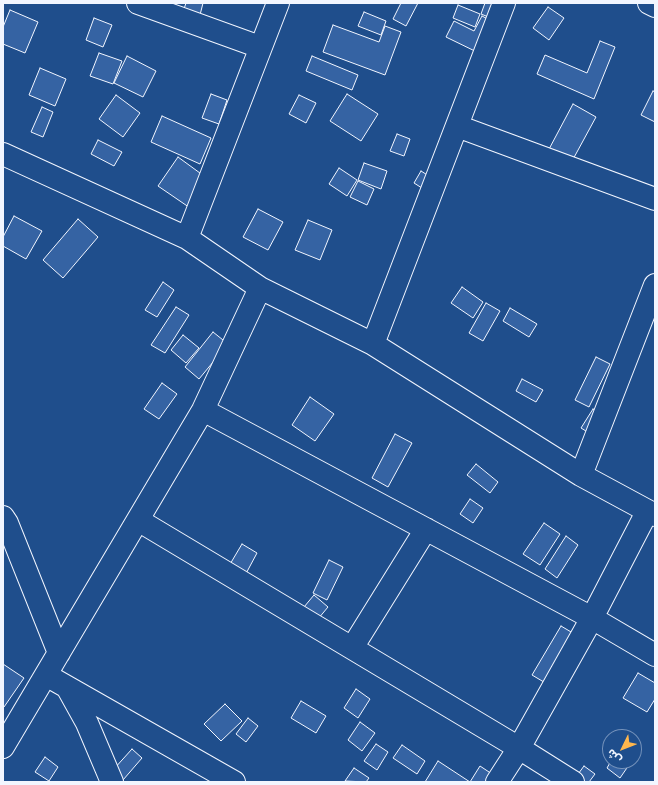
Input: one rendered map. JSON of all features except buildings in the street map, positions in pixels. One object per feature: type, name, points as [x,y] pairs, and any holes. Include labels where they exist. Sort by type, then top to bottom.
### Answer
[{"type":"street","points":[[138,3],[260,47]]},
{"type":"street","points":[[187,238],[278,3]]},
{"type":"street","points":[[373,344],[504,3]]},
{"type":"street","points":[[649,3],[655,6]]},
{"type":"street","points":[[457,126],[655,199]]},
{"type":"street","points":[[3,154],[187,238],[260,288],[373,344],[581,475],[651,514],[519,748],[497,782]]},
{"type":"street","points":[[581,475],[655,285]]},
{"type":"street","points":[[3,747],[203,410],[260,288]]},
{"type":"street","points":[[203,410],[592,618],[655,655]]},
{"type":"street","points":[[3,517],[59,653]]},
{"type":"street","points":[[138,520],[519,748],[573,782]]},
{"type":"street","points":[[352,648],[426,529]]},
{"type":"street","points":[[46,675],[234,782]]},
{"type":"street","points":[[67,687],[87,723],[112,782]]}]
